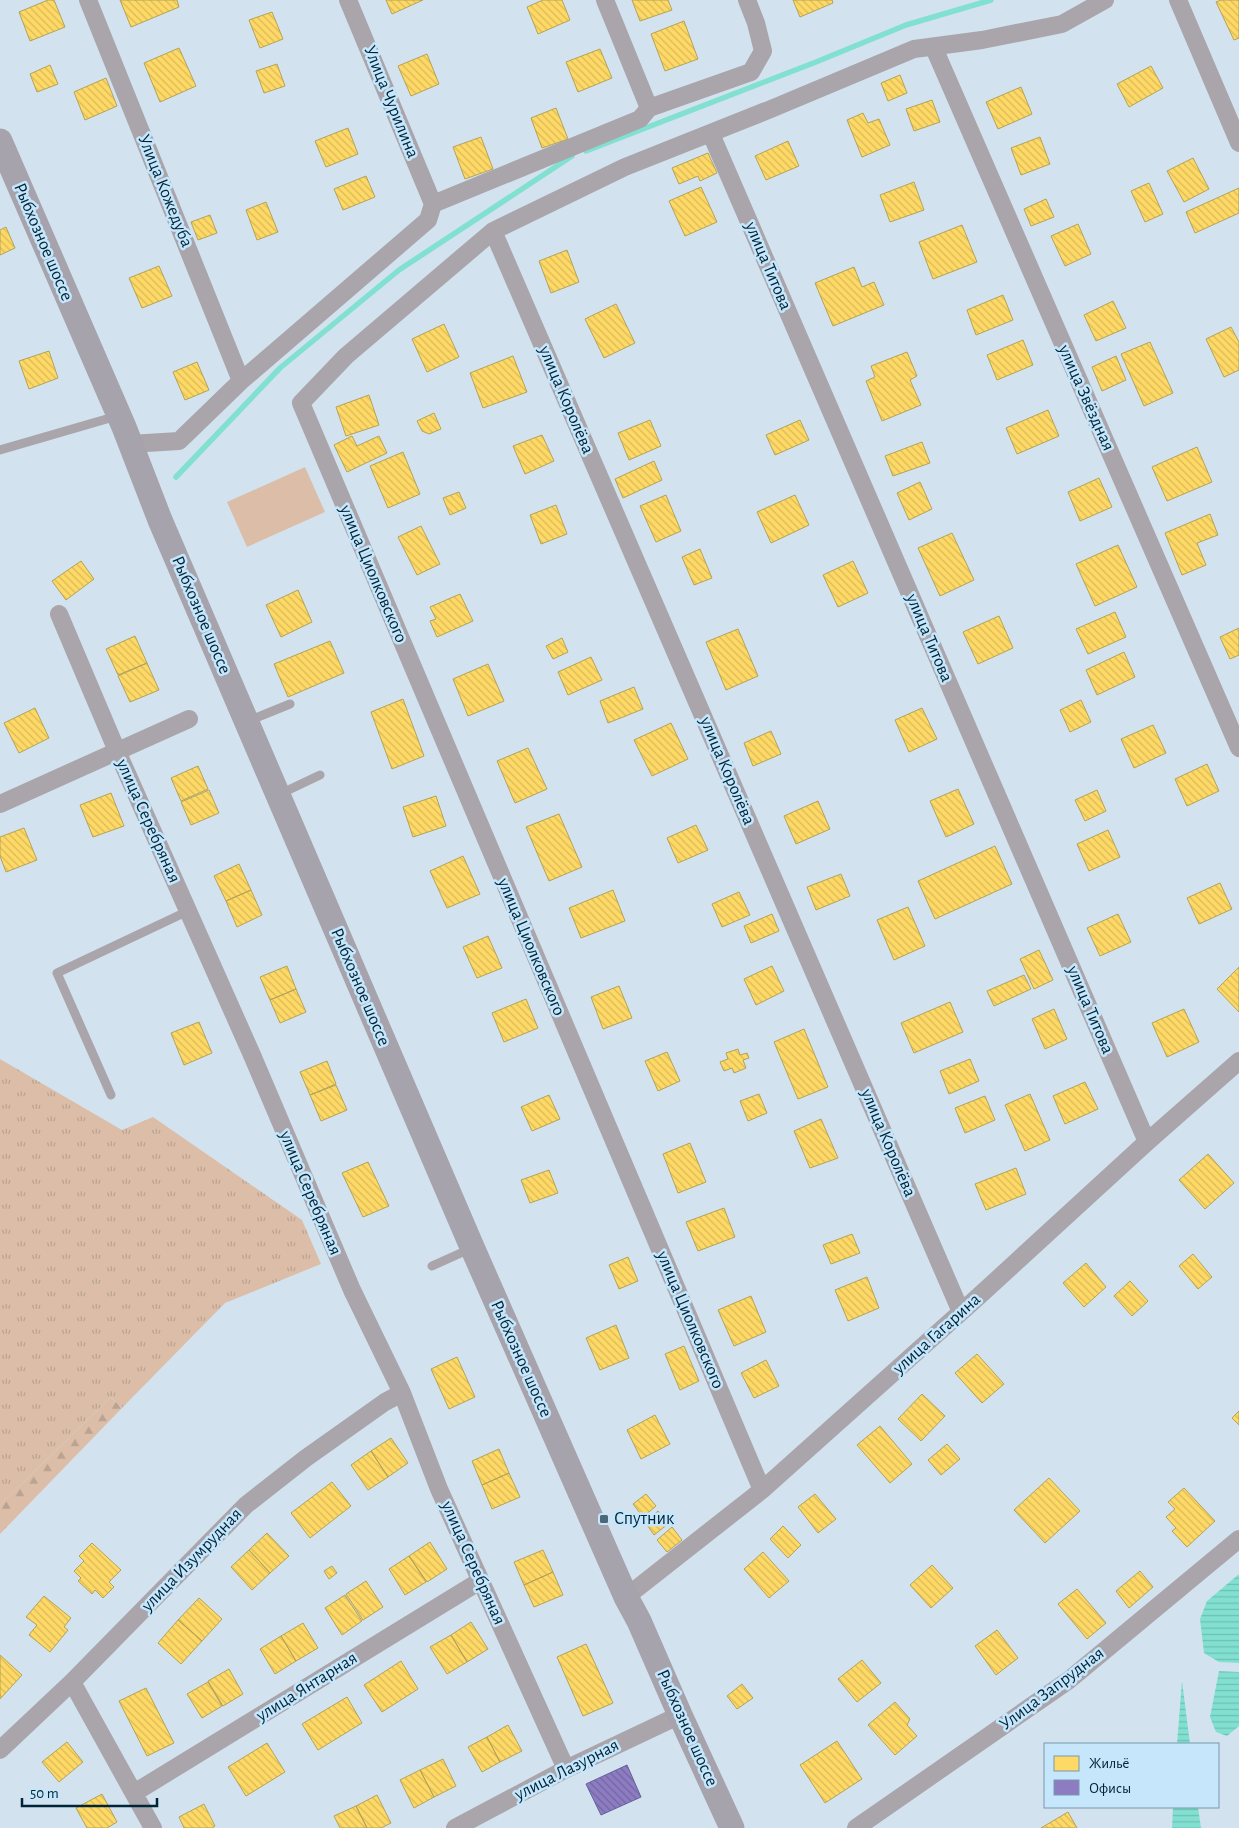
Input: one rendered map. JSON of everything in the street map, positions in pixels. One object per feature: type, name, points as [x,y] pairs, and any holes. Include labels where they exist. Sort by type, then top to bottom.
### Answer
[{"type":"street","name":"Улица Кожедуба","points":[[88,0],[241,382]]},
{"type":"street","name":"Улица Чурилина","points":[[348,0],[433,204]]},
{"type":"street","points":[[605,0],[649,108]]},
{"type":"street","points":[[130,444],[179,441],[241,382],[428,220],[433,204],[640,119],[649,108],[751,72],[762,51],[756,23],[747,0]]},
{"type":"street","points":[[493,231],[625,168],[914,49],[934,48],[1062,24],[1105,0]]},
{"type":"street","points":[[1178,0],[1239,143]]},
{"type":"street","name":"улица Звёздная","points":[[934,48],[1239,748]]},
{"type":"street","name":"улица Титова","points":[[711,134],[1147,1142]]},
{"type":"street","name":"Рыбхозное шоссе","points":[[0,141],[130,444],[160,520],[246,722],[472,1247],[626,1596],[640,1621],[680,1715],[732,1828]]},
{"type":"street","name":"улица Циолковского","points":[[493,231],[346,356],[301,404],[762,1490]]},
{"type":"street","name":"улица Королёва","points":[[493,231],[961,1312]]},
{"type":"street","name":"улица Серебряная","points":[[59,614],[252,1055],[352,1290],[402,1393],[440,1489],[480,1581],[566,1769]]},
{"type":"street","points":[[0,804],[189,719]]},
{"type":"street","name":"улица Гагарина","points":[[626,1596],[762,1490],[1239,1061]]},
{"type":"street","name":"улица Изумрудная","points":[[0,1750],[72,1682],[246,1505],[306,1458],[385,1402],[402,1393]]},
{"type":"street","name":"Улица Запрудная","points":[[856,1828],[1069,1680],[1239,1539]]},
{"type":"street","name":"улица Янтарная","points":[[134,1793],[480,1581]]},
{"type":"street","points":[[72,1682],[152,1828]]},
{"type":"street","name":"улица Лазурная","points":[[455,1828],[482,1822],[566,1769],[680,1715]]},
{"type":"lane","points":[[0,450],[118,416]]},
{"type":"lane","points":[[246,722],[290,704]]},
{"type":"lane","points":[[278,795],[320,776]]},
{"type":"lane","points":[[111,1094],[57,973],[188,911]]},
{"type":"lane","points":[[432,1266],[472,1247]]},
{"type":"green space","points":[[305,467],[325,512],[247,547],[227,502]]},
{"type":"green space","points":[[0,1059],[122,1130],[153,1117],[302,1220],[321,1264],[225,1303],[122,1408],[111,1397],[0,1505]]},
{"type":"green space","points":[[111,1397],[122,1408],[0,1534],[0,1505]]},
{"type":"shaded area","points":[[1239,1574],[1239,1663],[1219,1662],[1204,1653],[1200,1619],[1207,1601]]},
{"type":"shaded area","points":[[1219,1671],[1239,1672],[1239,1726],[1227,1736],[1216,1732],[1210,1717]]},
{"type":"shaded area","points":[[1182,1681],[1190,1743],[1177,1743]]},
{"type":"shaded area","points":[[1173,1808],[1198,1808],[1201,1828],[1172,1828]]},
{"type":"building: Жильё","points":[[48,0],[54,0],[65,27],[30,41],[19,12]]},
{"type":"building: Жильё","points":[[120,0],[177,0],[179,7],[131,27]]},
{"type":"building: Жильё","points":[[386,0],[423,0],[392,14]]},
{"type":"building: Жильё","points":[[543,0],[562,0],[570,20],[538,34],[527,7]]},
{"type":"building: Жильё","points":[[632,0],[668,0],[672,10],[640,21]]},
{"type":"building: Жильё","points":[[793,0],[832,0],[833,3],[800,17]]},
{"type":"building: Жильё","points":[[1221,0],[1239,0],[1239,38],[1234,40],[1216,2]]},
{"type":"building: Жильё","points":[[272,12],[283,39],[260,48],[249,20]]},
{"type":"building: Жильё","points":[[684,21],[698,59],[665,71],[651,34]]},
{"type":"building: Жильё","points":[[179,48],[196,86],[160,102],[144,63]]},
{"type":"building: Жильё","points":[[600,49],[612,78],[578,92],[566,62]]},
{"type":"building: Жильё","points":[[427,54],[439,84],[411,96],[398,66]]},
{"type":"building: Жильё","points":[[277,64],[285,86],[264,93],[256,71]]},
{"type":"building: Жильё","points":[[50,65],[58,84],[37,92],[30,74]]},
{"type":"building: Жильё","points":[[1151,66],[1163,88],[1129,107],[1117,84]]},
{"type":"building: Жильё","points":[[900,75],[907,93],[888,101],[881,83]]},
{"type":"building: Жильё","points":[[106,78],[117,106],[85,120],[74,92]]},
{"type":"building: Жильё","points":[[1021,87],[1032,114],[998,129],[986,102]]},
{"type":"building: Жильё","points":[[932,100],[940,122],[914,131],[906,109]]},
{"type":"building: Жильё","points":[[556,108],[568,139],[542,148],[531,118]]},
{"type":"building: Жильё","points":[[863,113],[868,123],[879,119],[890,145],[862,157],[847,120]]},
{"type":"building: Жильё","points":[[348,128],[358,154],[326,167],[315,141]]},
{"type":"building: Жильё","points":[[481,137],[493,169],[465,179],[453,147]]},
{"type":"building: Жильё","points":[[1040,137],[1050,164],[1021,175],[1011,148]]},
{"type":"building: Жильё","points":[[788,141],[799,166],[766,180],[755,156]]},
{"type":"building: Жильё","points":[[708,153],[717,173],[700,181],[698,176],[679,184],[672,168]]},
{"type":"building: Жильё","points":[[1193,158],[1209,189],[1184,202],[1167,171]]},
{"type":"building: Жильё","points":[[366,176],[375,197],[343,210],[334,189]]},
{"type":"building: Жильё","points":[[914,182],[924,210],[890,222],[880,195]]},
{"type":"building: Жильё","points":[[1149,183],[1163,214],[1145,222],[1131,191]]},
{"type":"building: Жильё","points":[[701,187],[717,222],[685,236],[669,201]]},
{"type":"building: Жильё","points":[[1239,188],[1239,213],[1195,233],[1186,212]]},
{"type":"building: Жильё","points":[[1046,199],[1054,217],[1031,226],[1024,209]]},
{"type":"building: Жильё","points":[[266,202],[278,232],[257,240],[246,210]]},
{"type":"building: Жильё","points":[[210,215],[217,233],[198,240],[191,222]]},
{"type":"building: Жильё","points":[[1078,224],[1091,254],[1065,266],[1051,236]]},
{"type":"building: Жильё","points":[[962,225],[977,262],[933,279],[919,242]]},
{"type":"building: Жильё","points":[[6,227],[15,248],[0,255],[0,230]]},
{"type":"building: Жильё","points":[[567,250],[579,282],[551,293],[539,261]]},
{"type":"building: Жильё","points":[[159,266],[172,296],[142,308],[129,278]]},
{"type":"building: Жильё","points":[[854,267],[862,287],[874,282],[884,305],[833,326],[815,283]]},
{"type":"building: Жильё","points":[[1003,295],[1013,320],[976,335],[967,310]]},
{"type":"building: Жильё","points":[[1113,301],[1126,328],[1096,341],[1084,315]]},
{"type":"building: Жильё","points":[[616,304],[635,343],[604,358],[585,319]]},
{"type":"building: Жильё","points":[[444,324],[459,357],[427,372],[412,339]]},
{"type":"building: Жильё","points":[[1231,327],[1239,342],[1239,370],[1224,377],[1206,339]]},
{"type":"building: Жильё","points":[[1023,340],[1033,365],[997,380],[987,355]]},
{"type":"building: Жильё","points":[[1150,342],[1173,393],[1144,406],[1121,354]]},
{"type":"building: Жильё","points":[[49,351],[58,378],[29,389],[19,361]]},
{"type":"building: Жильё","points":[[907,352],[917,376],[910,380],[921,405],[882,421],[866,381],[875,377],[871,366]]},
{"type":"building: Жильё","points":[[513,356],[527,392],[483,408],[470,373]]},
{"type":"building: Жильё","points":[[1116,356],[1126,380],[1102,391],[1092,367]]},
{"type":"building: Жильё","points":[[197,362],[209,390],[185,400],[173,372]]},
{"type":"building: Жильё","points":[[369,395],[379,425],[346,436],[336,407]]},
{"type":"building: Жильё","points":[[1048,410],[1059,436],[1017,454],[1006,428]]},
{"type":"building: Жильё","points":[[434,413],[441,429],[429,434],[422,431],[417,421]]},
{"type":"building: Жильё","points":[[650,420],[661,446],[629,460],[618,433]]},
{"type":"building: Жильё","points":[[800,420],[809,440],[775,455],[766,435]]},
{"type":"building: Жильё","points":[[542,435],[554,461],[525,474],[513,446]]},
{"type":"building: Жильё","points":[[352,436],[357,446],[379,436],[387,453],[347,472],[334,445]]},
{"type":"building: Жильё","points":[[922,442],[930,463],[893,476],[885,456]]},
{"type":"building: Жильё","points":[[1197,447],[1212,482],[1167,501],[1152,467]]},
{"type":"building: Жильё","points":[[403,452],[420,494],[388,508],[370,466]]},
{"type":"building: Жильё","points":[[654,461],[662,480],[623,498],[615,479]]},
{"type":"building: Жильё","points":[[1099,478],[1112,507],[1080,521],[1068,492]]},
{"type":"building: Жильё","points":[[920,482],[932,509],[909,520],[897,493]]},
{"type":"building: Жильё","points":[[459,492],[466,508],[450,515],[443,498]]},
{"type":"building: Жильё","points":[[666,495],[681,531],[656,542],[640,506]]},
{"type":"building: Жильё","points":[[795,495],[809,525],[771,543],[757,512]]},
{"type":"building: Жильё","points":[[556,505],[567,534],[541,544],[530,515]]},
{"type":"building: Жильё","points":[[1210,514],[1218,535],[1197,543],[1206,565],[1182,575],[1165,533]]},
{"type":"building: Жильё","points":[[421,526],[440,564],[417,575],[398,537]]},
{"type":"building: Жильё","points":[[952,533],[974,580],[940,596],[918,548]]},
{"type":"building: Жильё","points":[[1118,545],[1137,587],[1095,606],[1076,564]]},
{"type":"building: Жильё","points":[[700,549],[712,578],[694,585],[682,557]]},
{"type":"building: Жильё","points":[[81,561],[94,579],[66,600],[52,581]]},
{"type":"building: Жильё","points":[[853,561],[868,593],[838,607],[823,575]]},
{"type":"building: Жильё","points":[[298,590],[312,622],[281,637],[266,605]]},
{"type":"building: Жильё","points":[[460,594],[473,621],[437,637],[430,621],[436,619],[430,607]]},
{"type":"building: Жильё","points":[[1115,612],[1126,637],[1088,654],[1076,629]]},
{"type":"building: Жильё","points":[[999,616],[1013,648],[978,664],[963,632]]},
{"type":"building: Жильё","points":[[1239,628],[1239,655],[1230,659],[1220,637]]},
{"type":"building: Жильё","points":[[738,629],[758,676],[726,690],[706,642]]},
{"type":"building: Жильё","points":[[135,636],[147,663],[118,675],[106,649]]},
{"type":"building: Жильё","points":[[562,638],[568,652],[553,659],[546,646]]},
{"type":"building: Жильё","points":[[330,641],[344,673],[288,697],[274,664]]},
{"type":"building: Жильё","points":[[1124,652],[1135,677],[1097,695],[1086,670]]},
{"type":"building: Жильё","points":[[591,657],[602,680],[568,695],[558,672]]},
{"type":"building: Жильё","points":[[147,663],[159,690],[130,702],[118,676]]},
{"type":"building: Жильё","points":[[488,664],[504,701],[468,716],[453,679]]},
{"type":"building: Жильё","points":[[634,687],[643,709],[608,723],[600,701]]},
{"type":"building: Жильё","points":[[403,699],[424,756],[392,769],[371,712]]},
{"type":"building: Жильё","points":[[1081,700],[1091,722],[1070,732],[1060,710]]},
{"type":"building: Жильё","points":[[35,708],[49,738],[19,753],[4,723]]},
{"type":"building: Жильё","points":[[922,708],[937,739],[909,752],[895,720]]},
{"type":"building: Жильё","points":[[671,723],[688,759],[652,776],[634,740]]},
{"type":"building: Жильё","points":[[1153,725],[1166,753],[1134,768],[1121,739]]},
{"type":"building: Жильё","points":[[771,731],[781,754],[753,766],[744,743]]},
{"type":"building: Жильё","points":[[528,748],[547,789],[515,803],[497,761]]},
{"type":"building: Жильё","points":[[1207,764],[1219,791],[1187,806],[1175,779]]},
{"type":"building: Жильё","points":[[198,766],[208,789],[181,801],[171,778]]},
{"type":"building: Жильё","points":[[958,789],[974,824],[946,837],[930,801]]},
{"type":"building: Жильё","points":[[209,790],[219,813],[191,825],[181,802]]},
{"type":"building: Жильё","points":[[1097,790],[1106,811],[1085,821],[1075,800]]},
{"type":"building: Жильё","points":[[111,793],[124,826],[93,837],[80,805]]},
{"type":"building: Жильё","points":[[436,796],[446,826],[413,837],[403,807]]},
{"type":"building: Жильё","points":[[818,801],[830,829],[796,844],[784,816]]},
{"type":"building: Жильё","points":[[559,814],[582,867],[549,881],[526,827]]},
{"type":"building: Жильё","points":[[696,825],[708,850],[678,863],[667,838]]},
{"type":"building: Жильё","points":[[24,828],[37,860],[6,872],[0,856],[0,837]]},
{"type":"building: Жильё","points":[[1108,830],[1120,857],[1089,871],[1077,844]]},
{"type":"building: Жильё","points":[[995,846],[1012,884],[935,919],[918,881]]},
{"type":"building: Жильё","points":[[463,856],[480,894],[447,908],[430,871]]},
{"type":"building: Жильё","points":[[239,864],[251,890],[226,901],[214,876]]},
{"type":"building: Жильё","points":[[841,874],[850,896],[816,910],[807,887]]},
{"type":"building: Жильё","points":[[1220,883],[1232,909],[1199,924],[1187,898]]},
{"type":"building: Жильё","points":[[251,890],[262,915],[237,927],[226,901]]},
{"type":"building: Жильё","points":[[613,890],[625,921],[581,938],[569,908]]},
{"type":"building: Жильё","points":[[739,892],[750,915],[722,927],[712,904]]},
{"type":"building: Жильё","points":[[908,907],[925,946],[894,960],[877,920]]},
{"type":"building: Жильё","points":[[772,914],[779,931],[751,943],[744,926]]},
{"type":"building: Жильё","points":[[1118,914],[1131,942],[1100,956],[1087,928]]},
{"type":"building: Жильё","points":[[488,936],[502,968],[477,978],[463,947]]},
{"type":"building: Жильё","points":[[1039,950],[1053,980],[1034,989],[1020,959]]},
{"type":"building: Жильё","points":[[287,966],[296,989],[270,1000],[260,977]]},
{"type":"building: Жильё","points":[[772,966],[784,991],[756,1005],[744,979]]},
{"type":"building: Жильё","points":[[1239,967],[1239,1012],[1217,989]]},
{"type":"building: Жильё","points":[[1024,975],[1031,989],[994,1006],[987,991]]},
{"type":"building: Жильё","points":[[619,986],[632,1018],[603,1029],[591,997]]},
{"type":"building: Жильё","points":[[296,989],[306,1012],[280,1023],[270,1000]]},
{"type":"building: Жильё","points":[[526,999],[538,1028],[504,1042],[492,1013]]},
{"type":"building: Жильё","points":[[950,1002],[963,1032],[914,1053],[901,1023]]},
{"type":"building: Жильё","points":[[1054,1009],[1067,1039],[1045,1049],[1032,1019]]},
{"type":"building: Жильё","points":[[1184,1009],[1199,1042],[1167,1057],[1152,1023]]},
{"type":"building: Жильё","points":[[199,1022],[212,1053],[184,1065],[171,1033]]},
{"type":"building: Жильё","points":[[804,1029],[828,1087],[798,1099],[774,1042]]},
{"type":"building: Жильё","points":[[738,1049],[740,1055],[747,1053],[749,1058],[743,1060],[746,1068],[734,1073],[732,1068],[724,1071],[720,1062],[728,1059],[726,1053]]},
{"type":"building: Жильё","points":[[667,1052],[680,1081],[658,1091],[645,1061]]},
{"type":"building: Жильё","points":[[970,1059],[979,1081],[949,1094],[940,1071]]},
{"type":"building: Жильё","points":[[327,1061],[336,1084],[310,1095],[300,1072]]},
{"type":"building: Жильё","points":[[1085,1082],[1098,1109],[1065,1124],[1053,1096]]},
{"type":"building: Жильё","points":[[336,1085],[347,1110],[321,1121],[310,1095]]},
{"type":"building: Жильё","points":[[759,1094],[767,1113],[748,1121],[740,1101]]},
{"type":"building: Жильё","points":[[1030,1094],[1050,1140],[1025,1151],[1005,1105]]},
{"type":"building: Жильё","points":[[549,1095],[560,1119],[532,1131],[521,1107]]},
{"type":"building: Жильё","points":[[985,1096],[995,1120],[965,1133],[955,1108]]},
{"type":"building: Жильё","points":[[821,1119],[838,1158],[810,1168],[794,1131]]},
{"type":"building: Жильё","points":[[690,1143],[706,1182],[678,1193],[663,1154]]},
{"type":"building: Жильё","points":[[1208,1154],[1234,1183],[1205,1209],[1179,1180]]},
{"type":"building: Жильё","points":[[368,1162],[389,1206],[363,1217],[342,1173]]},
{"type":"building: Жильё","points":[[1016,1168],[1026,1194],[986,1210],[975,1184]]},
{"type":"building: Жильё","points":[[549,1170],[558,1193],[530,1203],[521,1180]]},
{"type":"building: Жильё","points":[[724,1208],[735,1237],[698,1251],[686,1222]]},
{"type":"building: Жильё","points":[[852,1234],[860,1253],[831,1264],[823,1245]]},
{"type":"building: Жильё","points":[[1193,1254],[1212,1277],[1198,1289],[1179,1266]]},
{"type":"building: Жильё","points":[[628,1257],[638,1281],[619,1289],[609,1265]]},
{"type":"building: Жильё","points":[[1086,1263],[1106,1287],[1084,1307],[1063,1283]]},
{"type":"building: Жильё","points":[[867,1277],[879,1308],[848,1321],[835,1290]]},
{"type":"building: Жильё","points":[[1130,1281],[1148,1301],[1132,1316],[1114,1296]]},
{"type":"building: Жильё","points":[[751,1296],[766,1332],[734,1346],[718,1310]]},
{"type":"building: Жильё","points":[[616,1325],[629,1358],[600,1370],[586,1338]]},
{"type":"building: Жильё","points":[[684,1346],[699,1381],[680,1390],[665,1354]]},
{"type":"building: Жильё","points":[[977,1354],[1004,1384],[982,1403],[955,1373]]},
{"type":"building: Жильё","points":[[457,1357],[475,1397],[449,1409],[431,1369]]},
{"type":"building: Жильё","points":[[766,1360],[779,1386],[754,1398],[741,1373]]},
{"type":"building: Жильё","points":[[922,1394],[945,1416],[921,1441],[898,1419]]},
{"type":"building: Жильё","points":[[1239,1411],[1239,1425],[1232,1418]]},
{"type":"building: Жильё","points":[[655,1415],[670,1444],[641,1459],[627,1430]]},
{"type":"building: Жильё","points":[[880,1426],[912,1464],[890,1483],[857,1445]]},
{"type":"building: Жильё","points":[[391,1438],[408,1463],[388,1477],[371,1451]]},
{"type":"building: Жильё","points":[[947,1444],[960,1459],[941,1475],[928,1460]]},
{"type":"building: Жильё","points":[[499,1449],[509,1473],[482,1485],[472,1461]]},
{"type":"building: Жильё","points":[[371,1451],[388,1477],[368,1490],[351,1465]]},
{"type":"building: Жильё","points":[[509,1473],[520,1497],[492,1509],[482,1485]]},
{"type":"building: Жильё","points":[[1049,1478],[1080,1511],[1045,1543],[1014,1510]]},
{"type":"building: Жильё","points":[[332,1482],[351,1506],[310,1538],[291,1513]]},
{"type":"building: Жильё","points":[[1184,1488],[1215,1521],[1187,1547],[1172,1531],[1176,1528],[1166,1517],[1175,1509],[1168,1502]]},
{"type":"building: Жильё","points":[[646,1494],[656,1506],[643,1517],[633,1504]]},
{"type":"building: Жильё","points":[[815,1494],[836,1519],[818,1533],[798,1507]]},
{"type":"building: Жильё","points":[[658,1511],[668,1524],[654,1535],[645,1522]]},
{"type":"building: Жильё","points":[[783,1526],[801,1545],[788,1558],[770,1539]]},
{"type":"building: Жильё","points":[[672,1527],[682,1540],[667,1552],[657,1540]]},
{"type":"building: Жильё","points":[[267,1533],[289,1556],[270,1573],[249,1550]]},
{"type":"building: Жильё","points":[[430,1542],[447,1569],[427,1582],[409,1556]]},
{"type":"building: Жильё","points":[[92,1543],[121,1570],[109,1582],[114,1587],[103,1598],[95,1590],[92,1594],[78,1581],[81,1578],[74,1571],[84,1561],[79,1556]]},
{"type":"building: Жильё","points":[[249,1550],[270,1573],[252,1590],[231,1567]]},
{"type":"building: Жильё","points":[[543,1550],[553,1572],[524,1585],[514,1562]]},
{"type":"building: Жильё","points":[[763,1552],[789,1581],[769,1598],[744,1569]]},
{"type":"building: Жильё","points":[[409,1556],[426,1582],[405,1595],[389,1569]]},
{"type":"building: Жильё","points":[[932,1565],[953,1588],[931,1608],[910,1585]]},
{"type":"building: Жильё","points":[[332,1566],[337,1573],[329,1579],[324,1571]]},
{"type":"building: Жильё","points":[[1140,1571],[1153,1587],[1129,1608],[1116,1591]]},
{"type":"building: Жильё","points":[[553,1572],[563,1595],[534,1607],[524,1585]]},
{"type":"building: Жильё","points":[[366,1581],[383,1607],[363,1620],[346,1594]]},
{"type":"building: Жильё","points":[[1077,1589],[1106,1623],[1087,1639],[1058,1604]]},
{"type":"building: Жильё","points":[[345,1595],[362,1621],[342,1635],[325,1608]]},
{"type":"building: Жильё","points":[[44,1596],[71,1618],[64,1627],[68,1630],[50,1652],[29,1635],[37,1625],[26,1617]]},
{"type":"building: Жильё","points":[[199,1598],[222,1619],[202,1641],[178,1620]]},
{"type":"building: Жильё","points":[[178,1620],[202,1641],[181,1664],[158,1643]]},
{"type":"building: Жильё","points":[[471,1622],[488,1649],[467,1662],[451,1635]]},
{"type":"building: Жильё","points":[[303,1623],[318,1648],[296,1661],[281,1636]]},
{"type":"building: Жильё","points":[[997,1630],[1018,1658],[996,1675],[975,1646]]},
{"type":"building: Жильё","points":[[451,1635],[467,1662],[447,1674],[430,1647]]},
{"type":"building: Жильё","points":[[281,1636],[296,1661],[275,1674],[260,1649]]},
{"type":"building: Жильё","points":[[586,1644],[613,1703],[583,1716],[557,1657]]},
{"type":"building: Жильё","points":[[0,1655],[22,1675],[0,1699]]},
{"type":"building: Жильё","points":[[862,1660],[881,1683],[857,1702],[838,1679]]},
{"type":"building: Жильё","points":[[401,1661],[418,1689],[382,1712],[364,1685]]},
{"type":"building: Жильё","points":[[229,1669],[243,1694],[223,1706],[208,1681]]},
{"type":"building: Жильё","points":[[208,1682],[222,1706],[202,1718],[187,1694]]},
{"type":"building: Жильё","points":[[742,1684],[753,1698],[737,1709],[727,1696]]},
{"type":"building: Жильё","points":[[146,1688],[174,1743],[147,1756],[119,1701]]},
{"type":"building: Жильё","points":[[347,1697],[362,1723],[318,1750],[302,1724]]},
{"type":"building: Жильё","points":[[895,1702],[910,1719],[907,1725],[917,1736],[895,1755],[868,1725]]},
{"type":"building: Жильё","points":[[508,1725],[522,1751],[500,1762],[487,1737]]},
{"type":"building: Жильё","points":[[487,1737],[500,1762],[482,1772],[468,1747]]},
{"type":"building: Жильё","points":[[837,1741],[862,1779],[825,1803],[800,1765]]},
{"type":"building: Жильё","points":[[67,1742],[83,1762],[59,1782],[42,1762]]},
{"type":"building: Жильё","points":[[267,1743],[285,1772],[246,1796],[228,1767]]},
{"type":"building: Жильё","points":[[443,1759],[456,1786],[434,1797],[420,1770]]},
{"type":"building: Жильё","points":[[420,1770],[434,1797],[414,1808],[400,1780]]},
{"type":"building: Жильё","points":[[102,1794],[117,1822],[107,1828],[87,1828],[76,1808]]},
{"type":"building: Жильё","points":[[377,1795],[391,1823],[381,1828],[367,1828],[356,1806]]},
{"type":"building: Жильё","points":[[204,1804],[215,1826],[212,1828],[184,1828],[179,1817]]},
{"type":"building: Жильё","points":[[356,1806],[367,1828],[340,1828],[334,1816]]},
{"type":"building: Жильё","points":[[1068,1812],[1077,1828],[1041,1828]]},
{"type":"building: Офисы","points":[[627,1765],[641,1797],[601,1815],[586,1784]]},
{"type":"waterway","points":[[586,151],[906,25],[991,0]]},
{"type":"waterway","points":[[176,477],[280,368],[399,270],[572,156]]},
{"type":"place","name":"Спутник","points":[[604,1519]]}]
